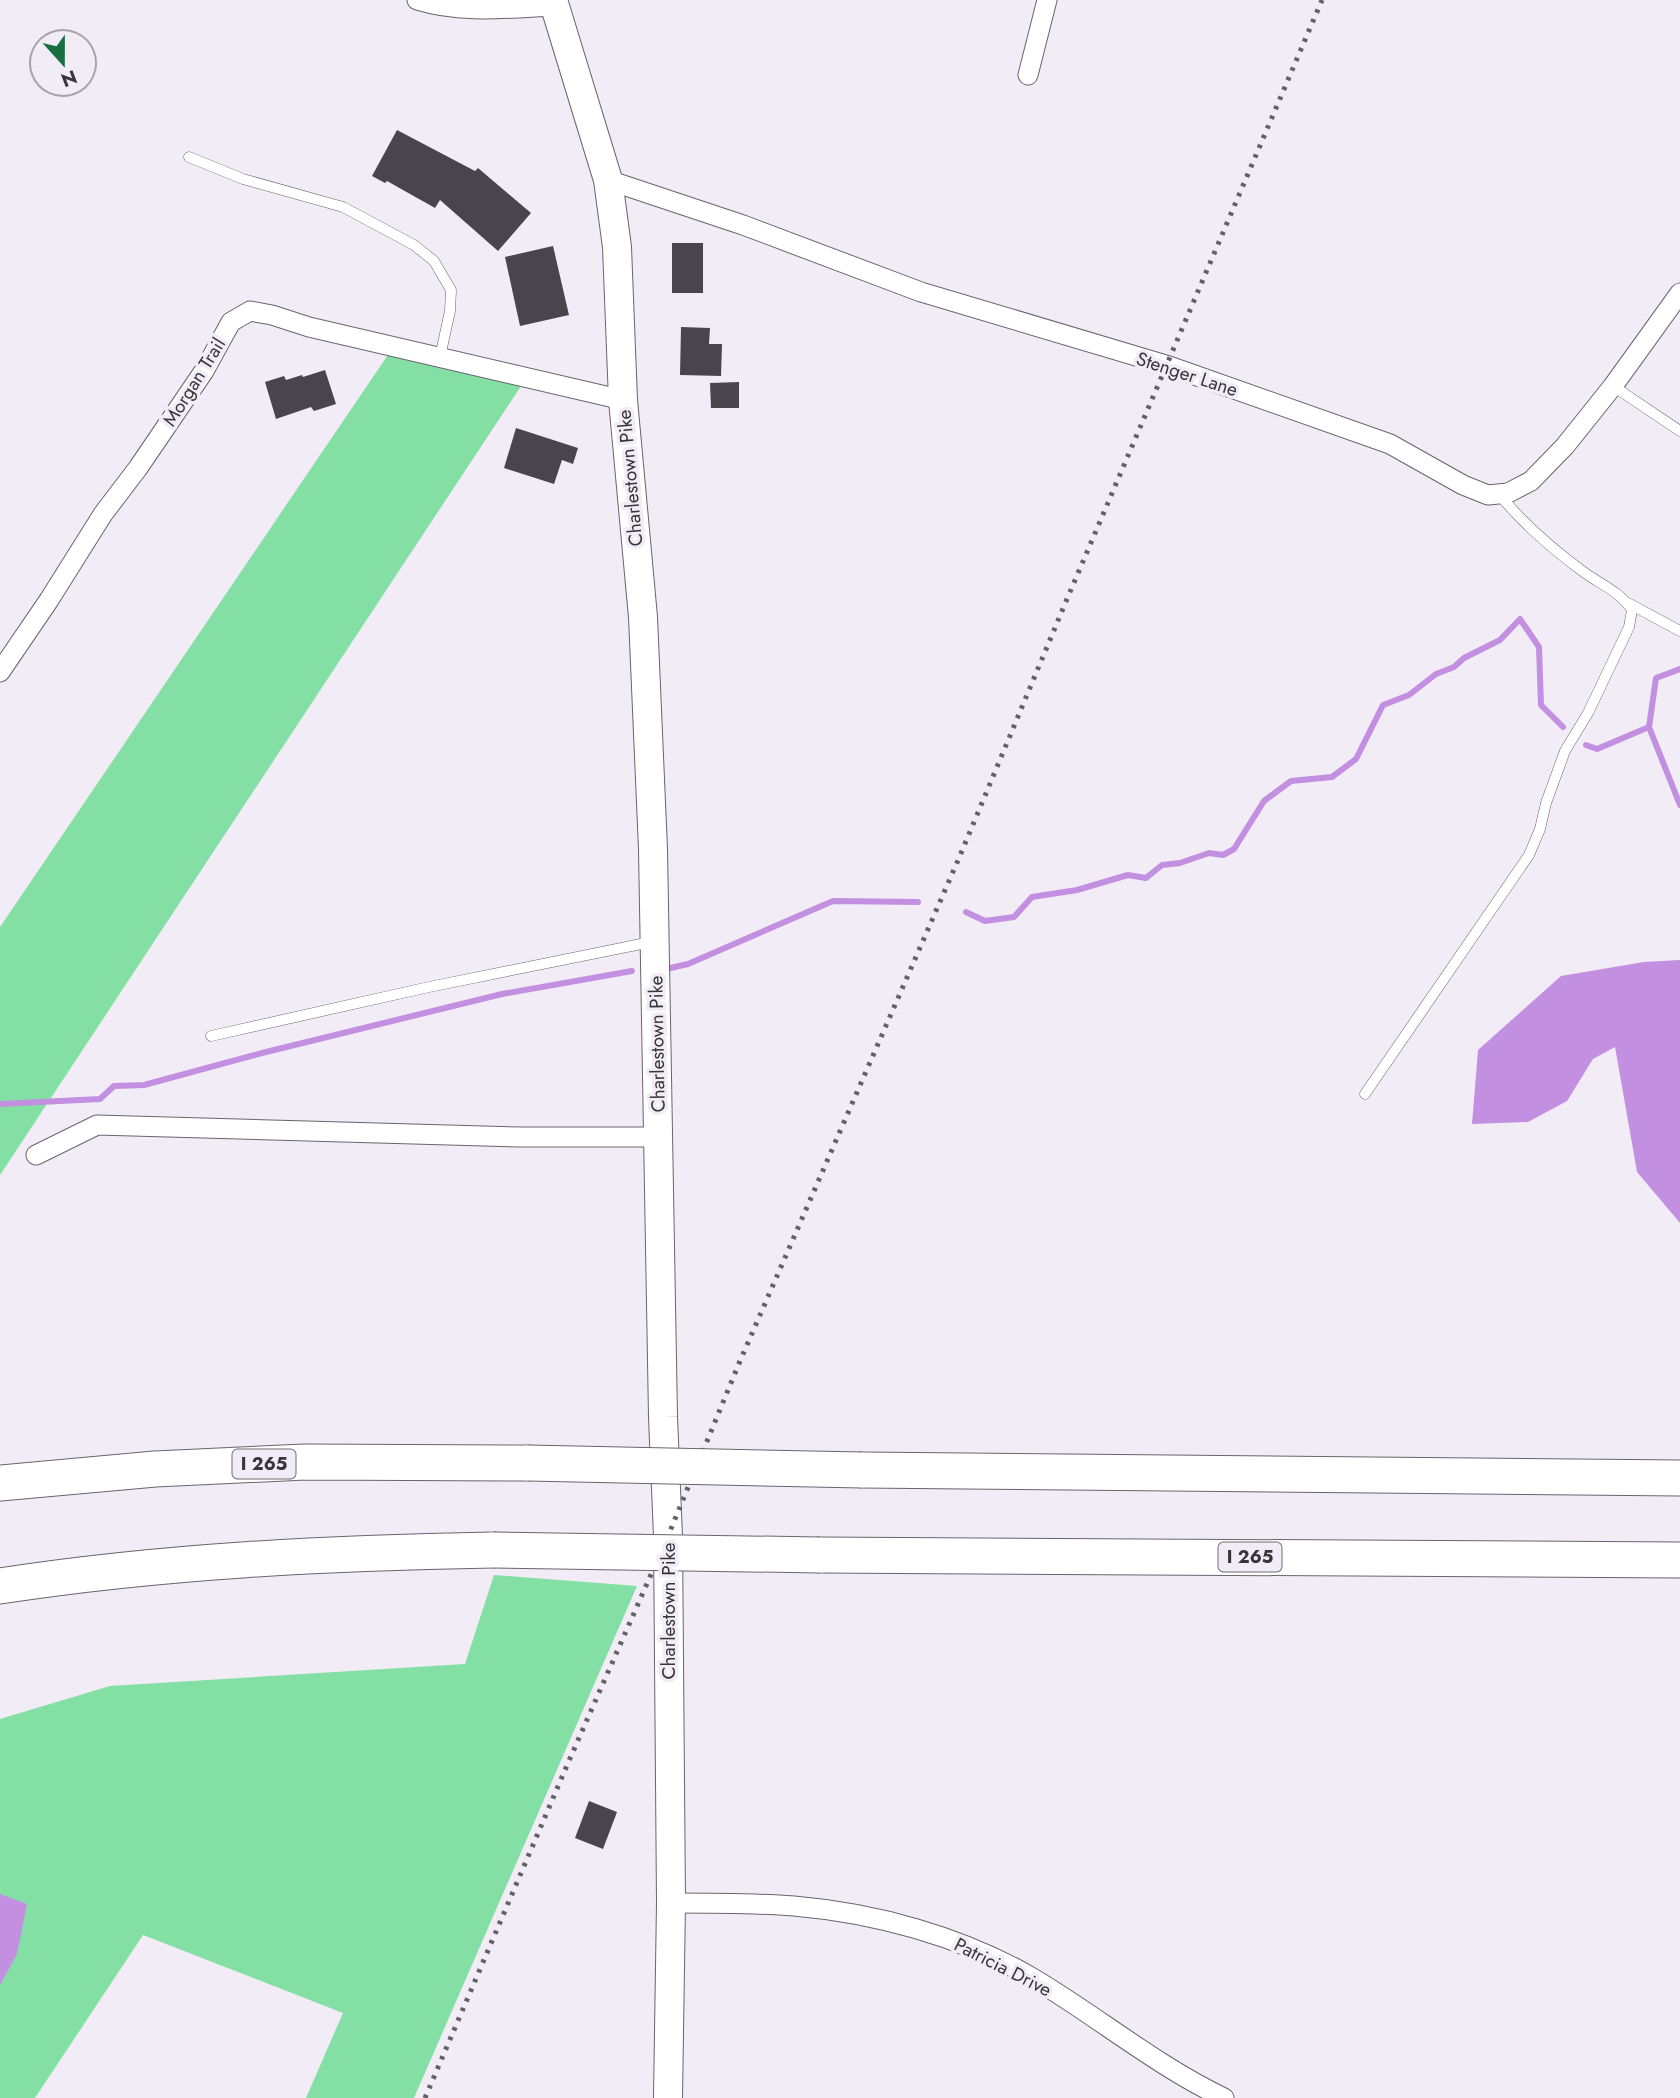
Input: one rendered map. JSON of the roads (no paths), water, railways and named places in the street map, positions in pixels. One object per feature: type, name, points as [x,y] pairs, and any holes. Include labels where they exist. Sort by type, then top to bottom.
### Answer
[{"type":"highway","name":"I 265","points":[[0,1483],[155,1469],[305,1462],[1680,1478]]},
{"type":"highway","name":"I 265","points":[[0,1586],[161,1566],[265,1557],[493,1550],[820,1555],[1680,1560]]},
{"type":"street","points":[[417,0],[440,7],[469,10],[554,3]]},
{"type":"street","points":[[1028,75],[1047,0]]},
{"type":"street","name":"Charlestown Pike","points":[[554,3],[608,180],[617,247],[623,400],[643,617],[653,849],[663,1417],[668,1536],[671,1903],[668,2098]]},
{"type":"street","name":"Stenger Lane","points":[[608,180],[743,225],[921,292],[1166,365],[1377,439],[1463,485],[1488,495],[1498,494]]},
{"type":"street","points":[[1498,494],[1508,493],[1531,481],[1565,446],[1613,386],[1680,293]]},
{"type":"street","name":"Morgan Trail","points":[[0,672],[103,514],[204,371],[231,322],[250,311],[623,400]]},
{"type":"street","points":[[36,1155],[97,1125],[520,1137],[658,1137]]},
{"type":"street","name":"Patricia Drive","points":[[671,1903],[795,1906],[872,1918],[934,1934],[982,1952],[1030,1977],[1161,2064],[1224,2098]]},
{"type":"lane","points":[[189,157],[243,179],[343,207],[414,245],[434,261],[451,290],[450,311],[440,356]]},
{"type":"lane","points":[[1613,386],[1680,431]]},
{"type":"lane","points":[[1365,1094],[1529,855],[1540,830],[1546,803],[1565,751],[1588,713],[1629,627],[1632,610],[1624,598],[1585,573],[1524,524],[1498,494]]},
{"type":"lane","points":[[1628,603],[1680,631]]},
{"type":"lane","points":[[211,1036],[429,987],[655,942]]},
{"type":"waterway","points":[[966,912],[985,921],[1014,917],[1032,897],[1077,890],[1128,875],[1146,878],[1162,865],[1180,863],[1209,853],[1223,855],[1234,849],[1264,801],[1291,781],[1332,777],[1356,759],[1383,705],[1409,695],[1436,674],[1454,667],[1464,658],[1500,640],[1520,619],[1539,647],[1541,705],[1563,727]]},
{"type":"waterway","points":[[1586,745],[1597,749],[1649,727],[1656,678],[1680,669]]},
{"type":"waterway","points":[[1649,727],[1680,805]]},
{"type":"waterway","points":[[666,969],[688,964],[833,901],[918,902]]},
{"type":"waterway","points":[[0,1104],[100,1099],[114,1086],[144,1085],[502,994],[632,971]]},
{"type":"railway","points":[[425,2098],[668,1536],[740,1361],[959,858],[1322,0]]}]
